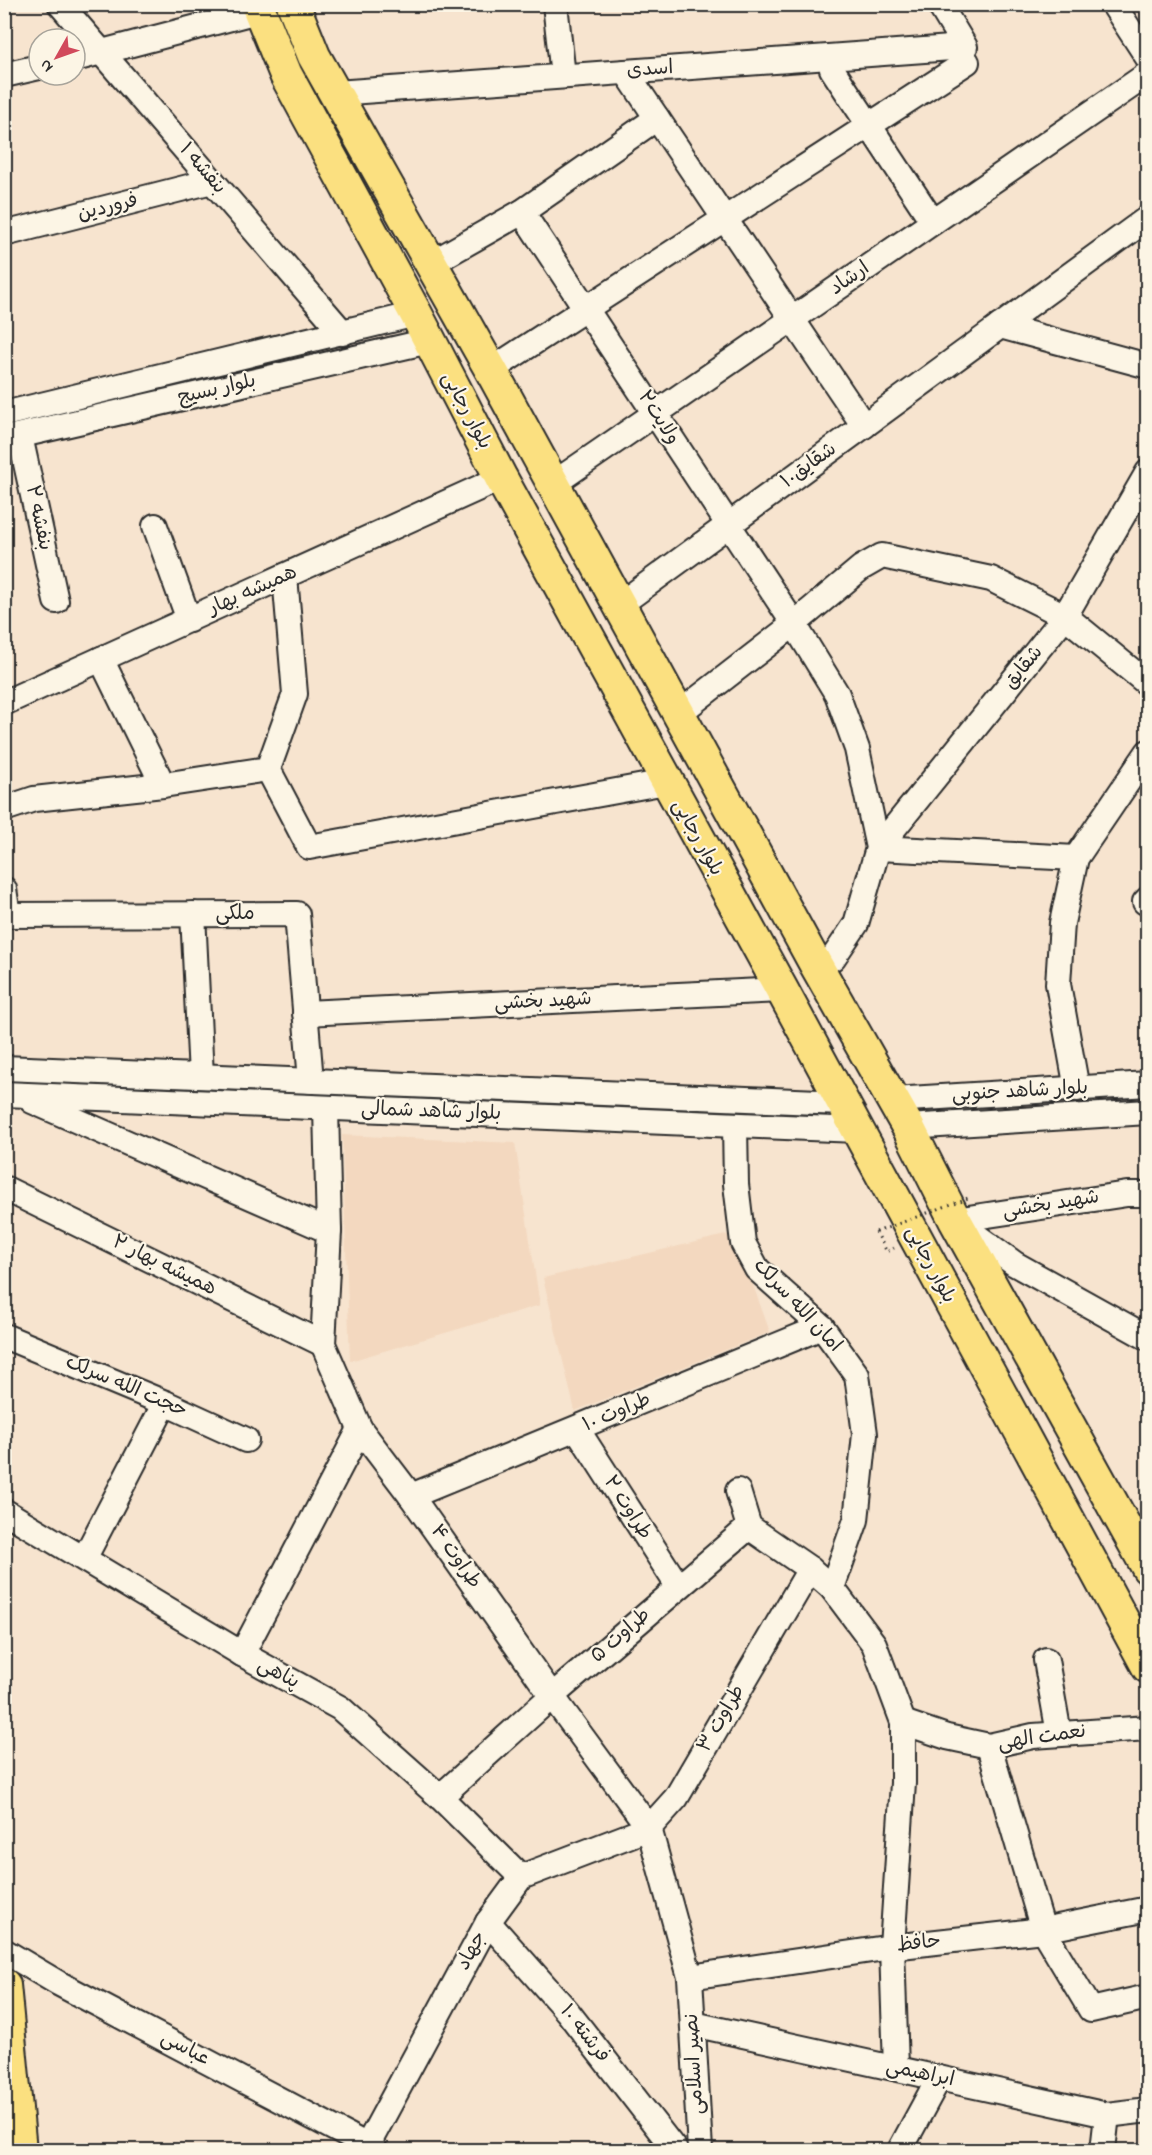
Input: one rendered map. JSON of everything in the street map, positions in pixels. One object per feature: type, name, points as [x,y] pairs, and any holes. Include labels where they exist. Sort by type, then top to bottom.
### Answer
[{"type":"main road","name":"بلوار رجایی","points":[[293,4],[314,56],[491,370],[816,965],[908,1127],[961,1209],[1148,1569]]},
{"type":"main road","name":"بلوار رجایی","points":[[257,8],[286,75],[501,478],[782,990],[1148,1667]]},
{"type":"main road","points":[[842,1103],[893,1100]]},
{"type":"main road","points":[[857,1130],[908,1127]]},
{"type":"main road","points":[[4,1985],[7,2047],[20,2151]]},
{"type":"street","name":"بنفشه ۱","points":[[60,4],[343,333]]},
{"type":"street","points":[[555,4],[563,76]]},
{"type":"street","points":[[491,370],[869,125],[966,55],[939,4]]},
{"type":"street","points":[[1113,4],[1148,58]]},
{"type":"street","points":[[87,56],[257,8]]},
{"type":"street","name":"اسدی","points":[[336,93],[626,72],[966,55]]},
{"type":"street","points":[[832,69],[933,222]]},
{"type":"street","points":[[4,75],[27,70]]},
{"type":"street","points":[[626,72],[864,426]]},
{"type":"street","name":"ارشاد","points":[[553,484],[1148,74]]},
{"type":"street","points":[[430,264],[522,212],[657,118]]},
{"type":"street","name":"فروردین","points":[[4,234],[213,181]]},
{"type":"street","name":"ولایت۲","points":[[522,212],[794,624],[837,694],[856,749],[878,848]]},
{"type":"street","name":"شقایق۱۰","points":[[619,605],[1148,218]]},
{"type":"street","name":"بلوار بسیج","points":[[4,414],[343,333],[422,327]]},
{"type":"street","name":"بلوار بسیج","points":[[12,437],[422,327]]},
{"type":"street","points":[[1000,327],[1148,366]]},
{"type":"street","name":"بنفشه ۲","points":[[12,437],[56,601]]},
{"type":"street","name":"شقایق","points":[[878,848],[1065,616],[1148,472]]},
{"type":"street","name":"همیشه بهار","points":[[4,703],[501,478]]},
{"type":"street","points":[[155,526],[189,620]]},
{"type":"street","points":[[678,714],[794,624],[861,568],[882,556],[991,579],[1065,616],[1148,684]]},
{"type":"street","points":[[285,576],[295,694],[268,770],[309,847],[666,782]]},
{"type":"street","points":[[101,659],[163,784]]},
{"type":"street","points":[[1077,1089],[1058,984],[1062,923],[1076,858],[1148,752]]},
{"type":"street","points":[[4,809],[34,799],[268,770]]},
{"type":"street","points":[[816,965],[833,958],[856,924],[878,848],[1076,858]]},
{"type":"street","points":[[4,889],[6,915]]},
{"type":"street","points":[[193,914],[201,1076]]},
{"type":"street","name":"ملکی","points":[[6,915],[297,914],[311,1081]]},
{"type":"street","name":"شهید بخشی","points":[[305,1013],[782,990]]},
{"type":"street","name":"بلوار شاهد شمالی","points":[[4,1068],[842,1103]]},
{"type":"street","name":"بلوار شاهد جنوبی","points":[[893,1100],[1148,1084]]},
{"type":"street","points":[[11,1094],[329,1232]]},
{"type":"street","name":"بلوار شاهد شمالی","points":[[11,1094],[857,1130]]},
{"type":"street","name":"طراوت ۴","points":[[326,1108],[329,1232],[323,1344],[360,1429],[411,1496],[552,1696],[649,1828],[690,1977]]},
{"type":"street","name":"بلوار شاهد جنوبی","points":[[908,1127],[1148,1112]]},
{"type":"street","name":"امان الله سرلک","points":[[735,1125],[736,1184],[743,1243],[757,1269],[822,1328],[857,1375],[865,1434],[856,1520],[832,1588]]},
{"type":"street","name":"همیشه بهار ۲","points":[[4,1188],[323,1344]]},
{"type":"street","name":"شهید بخشی","points":[[961,1209],[1148,1194]]},
{"type":"street","points":[[961,1209],[1015,1264],[1148,1338]]},
{"type":"street","name":"طراوت ۱۰","points":[[411,1496],[822,1328]]},
{"type":"street","name":"حجت الله سرلک","points":[[4,1336],[165,1403],[246,1440]]},
{"type":"street","points":[[85,1557],[165,1403]]},
{"type":"street","points":[[242,1654],[360,1429]]},
{"type":"street","name":"طراوت ۲","points":[[577,1430],[678,1586]]},
{"type":"street","points":[[738,1491],[749,1527],[810,1569],[832,1588],[874,1644],[903,1722],[903,1783],[892,1947],[896,2068]]},
{"type":"street","name":"پناهی","points":[[4,1510],[242,1654],[340,1708],[440,1797],[521,1877]]},
{"type":"street","name":"طراوت ۵","points":[[440,1797],[552,1696],[749,1527]]},
{"type":"street","name":"طراوت ۳","points":[[649,1828],[676,1798],[810,1569]]},
{"type":"street","points":[[1046,1660],[1059,1734]]},
{"type":"street","name":"نعمت الهی","points":[[903,1722],[947,1737],[989,1746],[1033,1736],[1148,1728]]},
{"type":"street","points":[[989,1746],[1043,1930],[1090,2010],[1148,1997]]},
{"type":"street","points":[[521,1877],[649,1828]]},
{"type":"street","name":"جهاد","points":[[369,2149],[488,1922],[521,1877]]},
{"type":"street","name":"حافظ","points":[[690,1977],[892,1947],[1043,1930],[1148,1909]]},
{"type":"street","name":"فرشته ۱۰","points":[[488,1922],[567,2011],[675,2151]]},
{"type":"street","name":"عباسی","points":[[4,1951],[58,1983],[369,2149]]},
{"type":"street","name":"نصیر اسلامی","points":[[690,1977],[700,2151]]},
{"type":"street","name":"ابراهیمی","points":[[693,2024],[1107,2115],[1148,2110]]},
{"type":"street","points":[[900,2151],[939,2078]]},
{"type":"street","points":[[1103,2151],[1107,2115]]},
{"type":"path","points":[[887,1252],[876,1232],[961,1209]]},
{"type":"shaded area","points":[[342,1135],[515,1143],[540,1305],[350,1361]]},
{"type":"shaded area","points":[[734,1233],[770,1332],[575,1411],[543,1278]]}]
